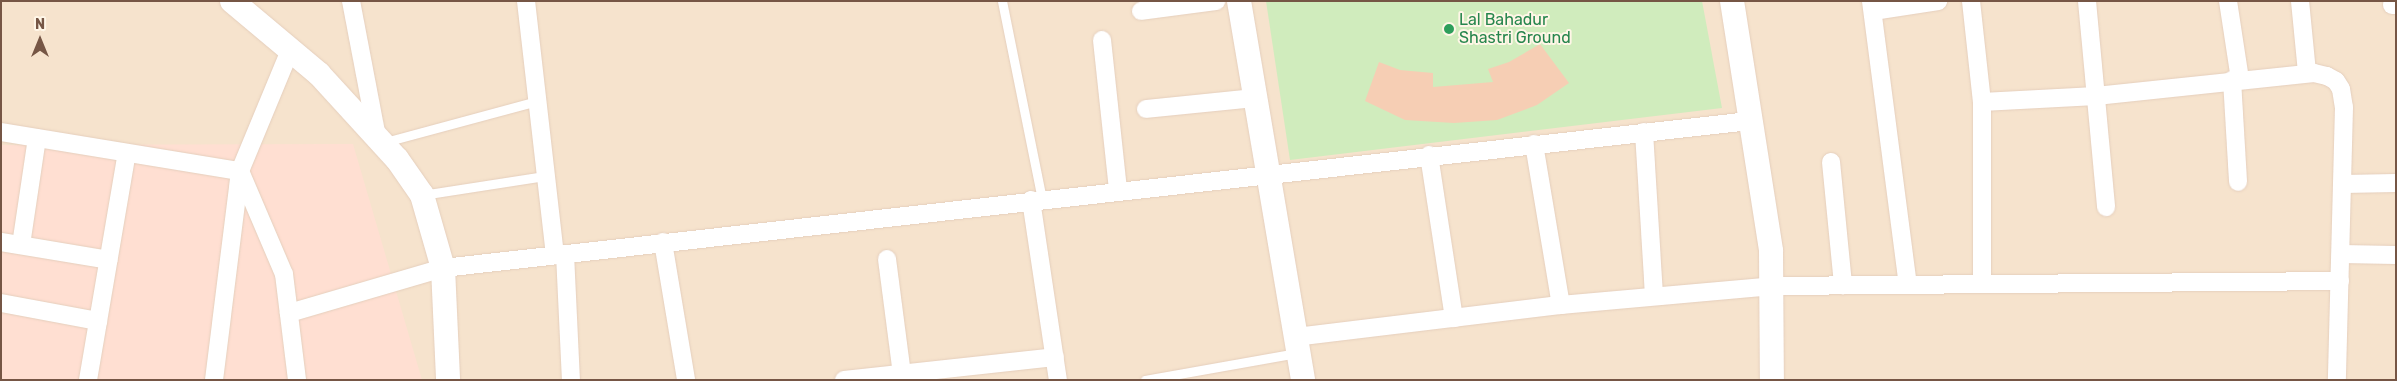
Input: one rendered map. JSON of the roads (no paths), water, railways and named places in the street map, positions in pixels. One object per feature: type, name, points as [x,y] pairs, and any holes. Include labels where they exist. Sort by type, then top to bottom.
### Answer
[{"type":"street","points":[[351,1],[380,140]]},
{"type":"street","points":[[526,1],[545,176],[560,254],[571,380]]},
{"type":"street","points":[[1141,12],[1216,1]]},
{"type":"street","points":[[1239,1],[1303,380]]},
{"type":"street","points":[[1732,1],[1771,251],[1772,380]]},
{"type":"street","points":[[1908,285],[1872,6],[1938,1]]},
{"type":"street","points":[[1971,1],[1982,102],[1982,284]]},
{"type":"street","points":[[2087,1],[2106,207]]},
{"type":"street","points":[[2228,1],[2236,80],[2238,182]]},
{"type":"street","points":[[2300,1],[2307,73]]},
{"type":"street","points":[[235,2],[319,74],[380,140],[422,195],[443,268],[448,380]]},
{"type":"street","points":[[1102,40],[1118,190]]},
{"type":"street","points":[[214,380],[240,171],[290,50]]},
{"type":"street","points":[[1982,102],[2096,96],[2307,73],[2327,76],[2336,81],[2341,89],[2343,184],[2337,380]]},
{"type":"street","points":[[1146,109],[1255,98]]},
{"type":"street","points":[[289,313],[443,268],[1267,173],[1750,121]]},
{"type":"street","points":[[1,132],[240,171]]},
{"type":"street","points":[[1644,132],[1654,296]]},
{"type":"street","points":[[21,245],[37,138]]},
{"type":"street","points":[[1534,144],[1562,305]]},
{"type":"street","points":[[88,380],[127,153]]},
{"type":"street","points":[[1429,155],[1454,318]]},
{"type":"street","points":[[1831,162],[1843,285]]},
{"type":"street","points":[[240,171],[284,274],[297,380]]},
{"type":"street","points":[[2343,184],[2396,183]]},
{"type":"street","points":[[1037,199],[1058,380]]},
{"type":"street","points":[[1,242],[108,260]]},
{"type":"street","points":[[663,242],[686,380]]},
{"type":"street","points":[[2341,254],[2396,255]]},
{"type":"street","points":[[887,259],[902,374]]},
{"type":"street","points":[[1296,345],[1454,318],[1562,305],[1772,286],[2340,281]]},
{"type":"street","points":[[1,303],[98,321]]},
{"type":"street","points":[[844,380],[1055,357]]},
{"type":"lane","points":[[1002,1],[1037,199]]},
{"type":"lane","points":[[380,140],[537,101]]},
{"type":"lane","points":[[422,195],[545,176]]},
{"type":"lane","points":[[1144,380],[1296,345]]},
{"type":"place","name":"Lal Bahadur Shastri Ground","points":[[1449,29]]}]
